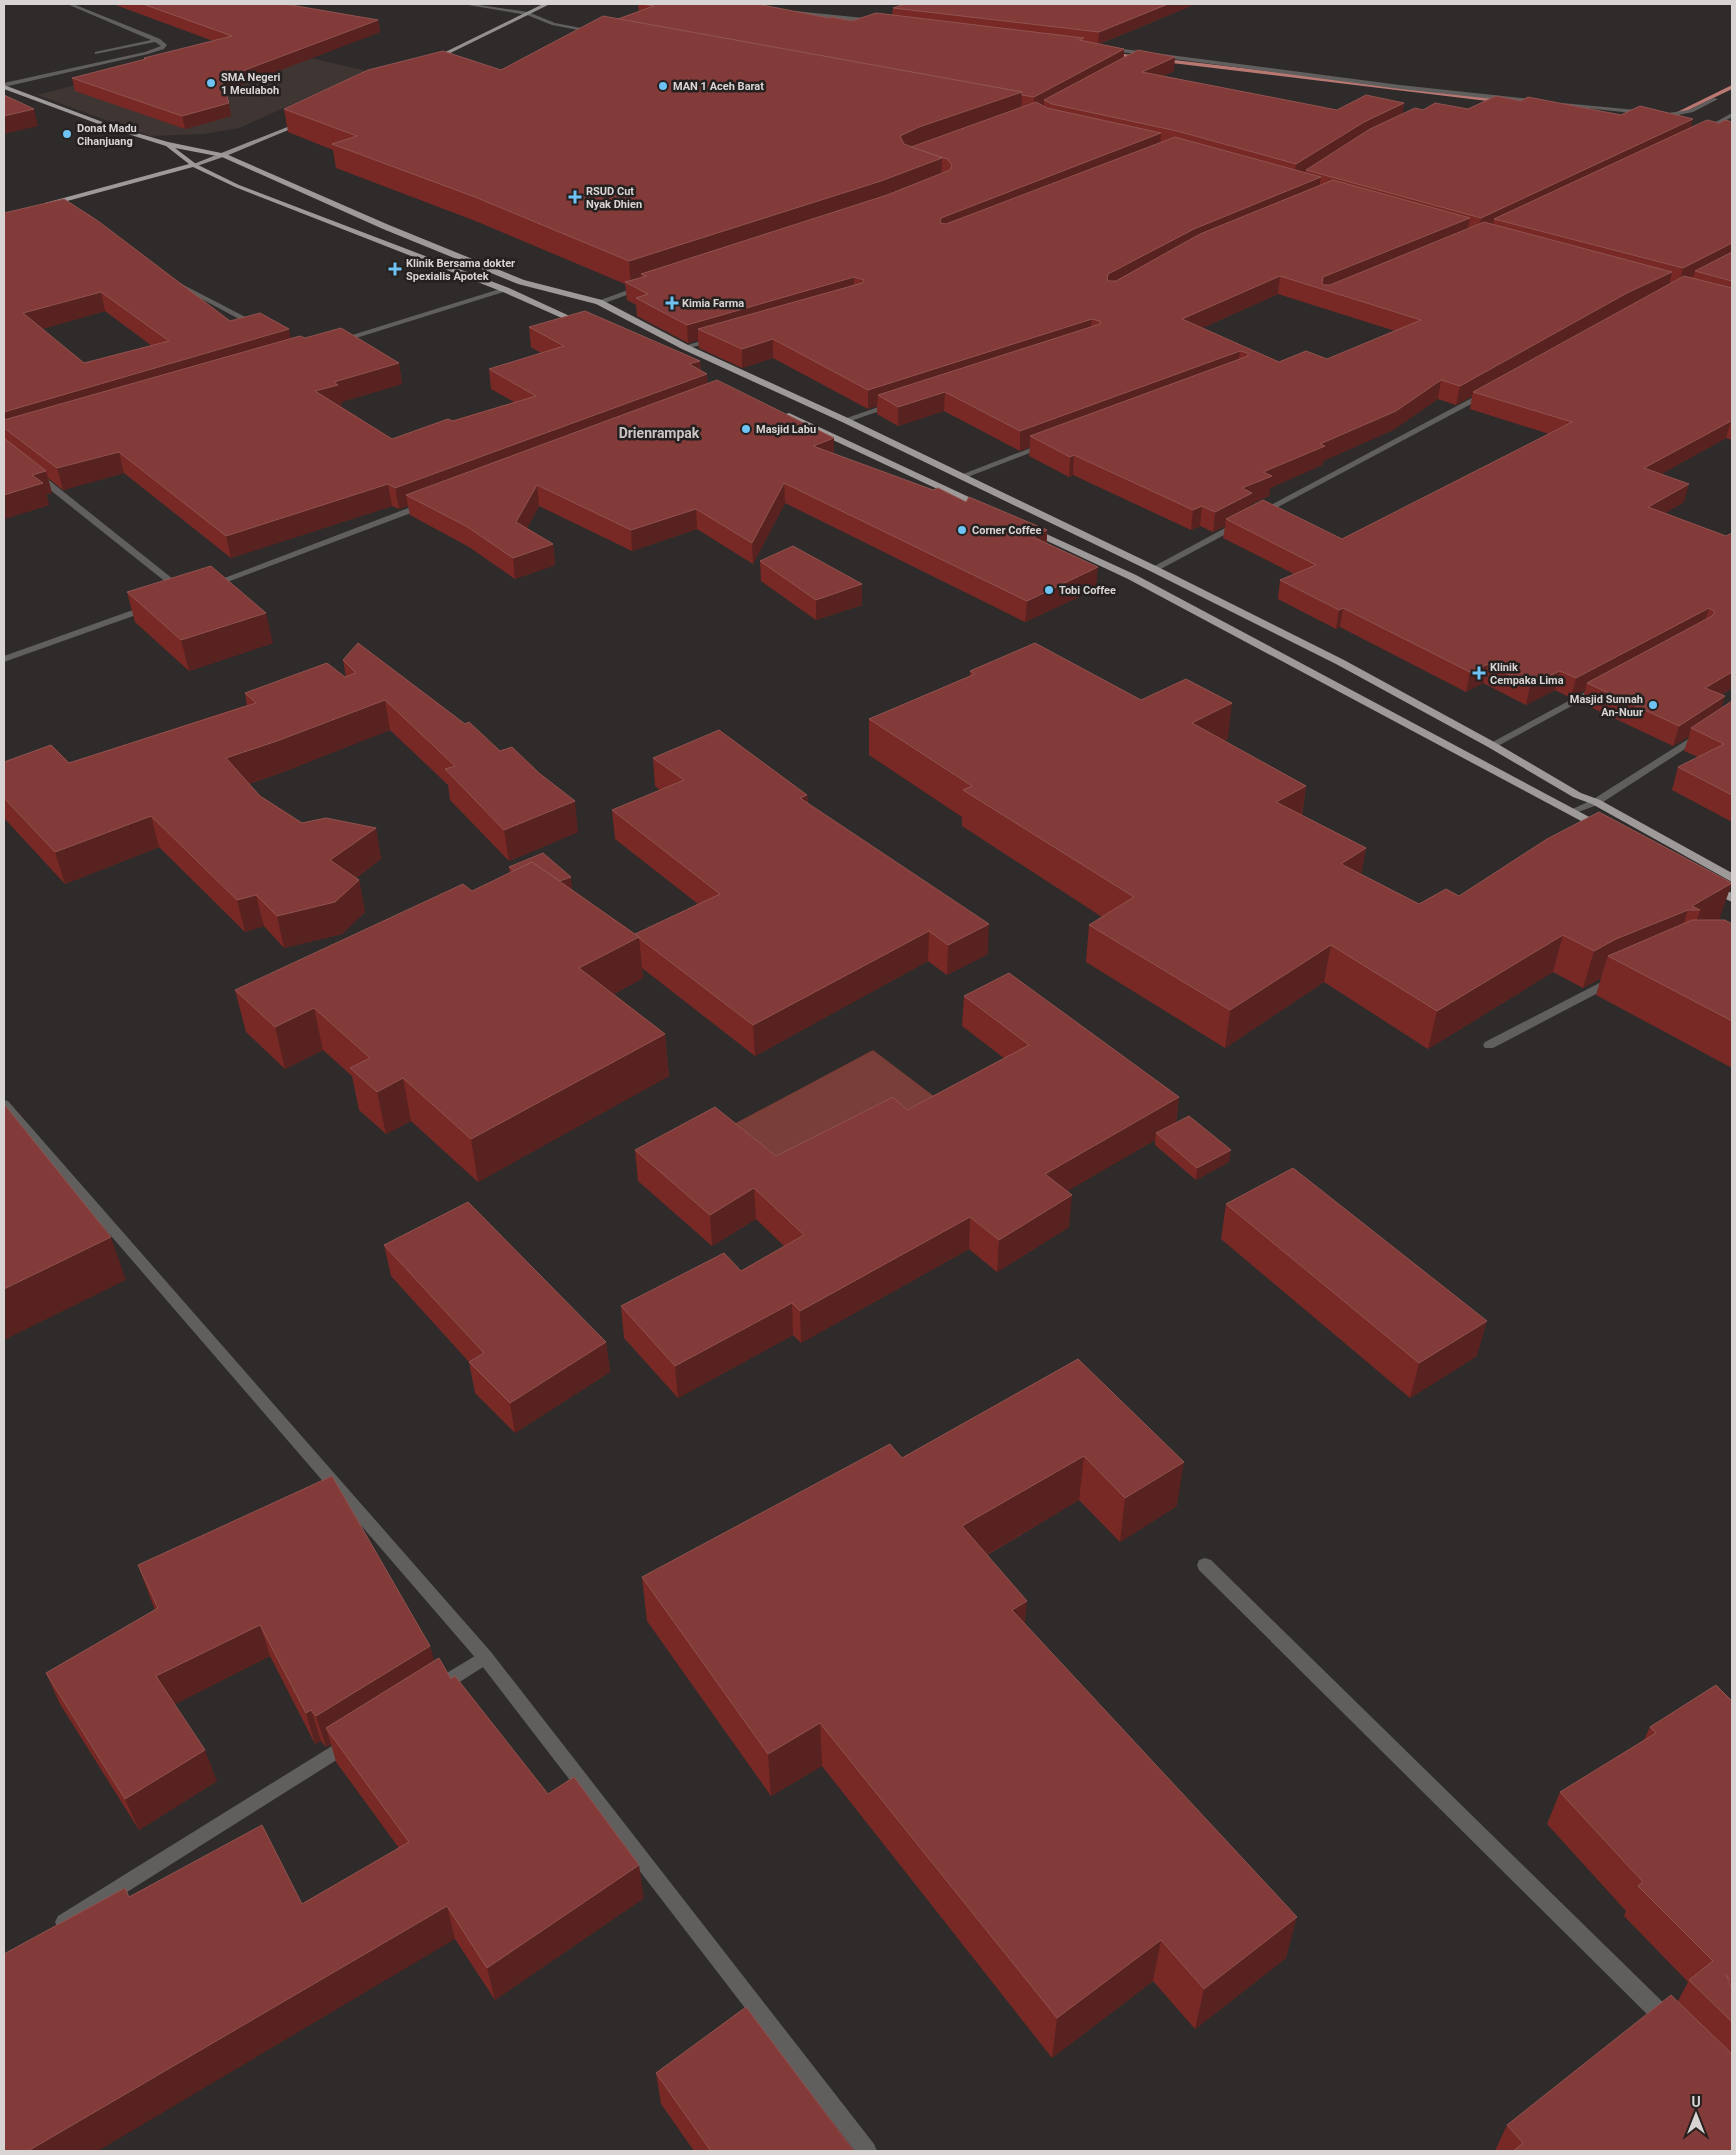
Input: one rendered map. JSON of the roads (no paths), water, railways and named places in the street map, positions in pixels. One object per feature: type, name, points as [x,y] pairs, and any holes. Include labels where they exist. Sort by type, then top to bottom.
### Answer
[{"type":"highway","points":[[4,86],[114,128],[167,144],[224,155],[386,227],[521,282],[599,302],[685,347],[846,420],[1154,568],[1340,662],[1492,744],[1578,795],[1596,802],[1732,878]]},
{"type":"highway","points":[[167,144],[194,165],[237,186],[506,290],[588,326]]},
{"type":"highway","points":[[42,207],[194,165]]},
{"type":"highway","points":[[779,412],[996,514]]},
{"type":"highway","points":[[1024,526],[1132,578],[1615,834]]},
{"type":"highway","points":[[1699,880],[1732,898]]},
{"type":"main road","points":[[429,61],[547,4]]},
{"type":"main road","points":[[194,165],[224,155],[306,121]]},
{"type":"street","points":[[4,86],[146,53],[162,48],[164,44],[69,4]]},
{"type":"street","points":[[465,4],[528,14],[554,24],[602,33]]},
{"type":"street","points":[[788,12],[877,22]]},
{"type":"street","points":[[97,53],[158,40]]},
{"type":"street","points":[[1103,49],[1400,87],[1544,103]]},
{"type":"street","points":[[1136,60],[1151,55]]},
{"type":"street","points":[[1553,104],[1668,115],[1691,111],[1715,99]]},
{"type":"street","points":[[1698,133],[1732,114]]},
{"type":"street","points":[[1716,124],[1724,126]]},
{"type":"street","points":[[160,275],[264,328]]},
{"type":"street","points":[[599,302],[646,286]]},
{"type":"street","points":[[326,345],[506,290]]},
{"type":"street","points":[[685,347],[722,337]]},
{"type":"street","points":[[1154,568],[1492,391]]},
{"type":"street","points":[[846,420],[901,402]]},
{"type":"street","points":[[962,476],[1055,442]]},
{"type":"street","points":[[27,466],[186,594],[177,597]]},
{"type":"street","points":[[205,587],[437,501]]},
{"type":"street","points":[[4,659],[159,604]]},
{"type":"street","points":[[1492,744],[1606,684]]},
{"type":"street","points":[[1573,811],[1596,802],[1708,729]]},
{"type":"street","points":[[1489,1046],[1610,981],[1627,974]]},
{"type":"street","points":[[4,1104],[485,1657],[866,2151]]},
{"type":"street","points":[[1205,1565],[1675,2028]]},
{"type":"street","points":[[427,1694],[485,1657]]},
{"type":"street","points":[[49,1932],[360,1736]]},
{"type":"waterway","points":[[1107,54],[1504,101]]},
{"type":"waterway","points":[[1668,118],[1732,87]]},
{"type":"place","name":"SMA Negeri 1 Meulaboh","points":[[211,83]]},
{"type":"place","name":"MAN 1 Aceh Barat","points":[[663,86]]},
{"type":"place","name":"Donat Madu Cihanjuang","points":[[67,134]]},
{"type":"place","name":"RSUD Cut Nyak Dhien","points":[[575,197]]},
{"type":"place","name":"Klinik Bersama dokter Spexialis Apotek","points":[[395,269]]},
{"type":"place","name":"Kimia Farma","points":[[672,303]]},
{"type":"place","name":"Masjid Labu","points":[[746,429]]},
{"type":"place","name":"Corner Coffee","points":[[962,530]]},
{"type":"place","name":"Tobi Coffee","points":[[1049,590]]},
{"type":"place","name":"Klinik Cempaka Lima","points":[[1479,673]]},
{"type":"place","name":"Masjid Sunnah An-Nuur","points":[[1653,705]]},
{"type":"district","name":"Drienrampak","points":[[659,433]]}]
